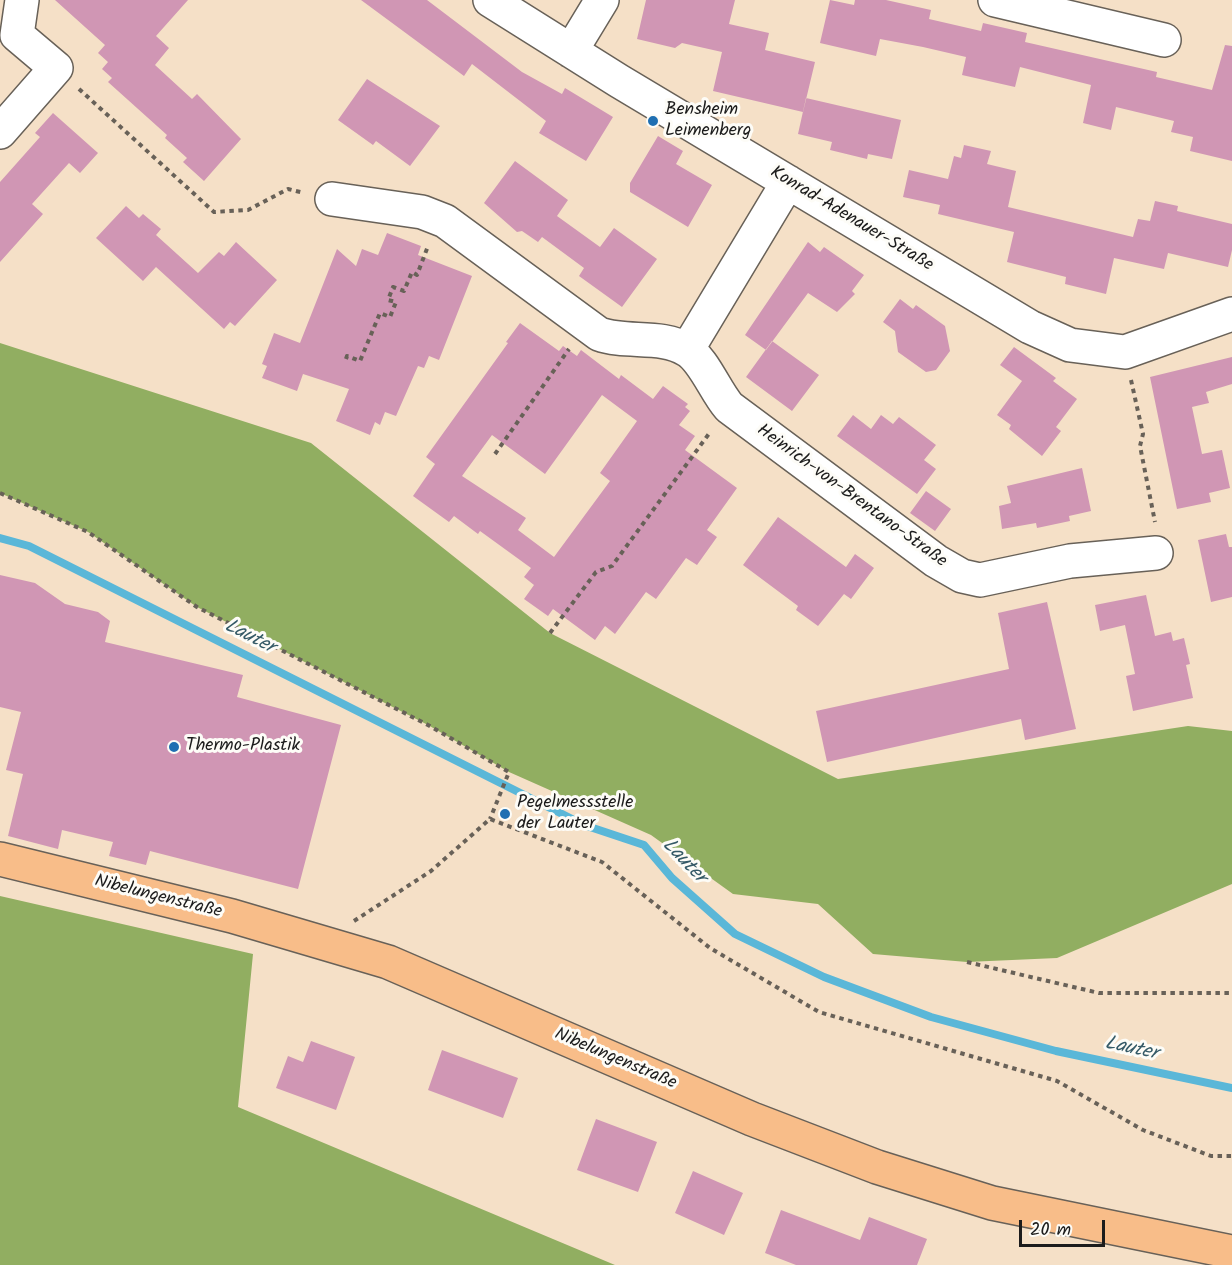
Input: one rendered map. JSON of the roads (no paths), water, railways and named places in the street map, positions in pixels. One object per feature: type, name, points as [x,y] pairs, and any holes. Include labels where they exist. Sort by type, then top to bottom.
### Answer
[{"type":"main road","name":"Nibelungenstraße","points":[[0,859],[324,941],[388,962],[752,1119],[877,1167],[992,1203],[1232,1251]]},
{"type":"street","points":[[0,132],[56,68],[17,35],[22,0]]},
{"type":"street","name":"Konrad-Adenauer-Straße","points":[[490,0],[1030,327],[1070,345],[1125,352],[1232,314]]},
{"type":"street","points":[[571,51],[602,0]]},
{"type":"street","points":[[995,0],[1164,40]]},
{"type":"street","points":[[332,199],[422,212],[445,220],[585,326],[611,339],[660,342],[687,350],[788,182]]},
{"type":"street","name":"Heinrich-von-Brentano-Straße","points":[[687,350],[701,366],[715,392],[729,407],[927,554],[962,576],[980,580],[1070,561],[1156,553]]},
{"type":"waterway","name":"Lauter","points":[[0,538],[29,546],[584,825],[644,845],[672,878],[735,934],[824,977],[931,1017],[1056,1051],[1232,1088]]},
{"type":"place","name":"Bensheim Leimenberg","points":[[653,121]]},
{"type":"place","name":"Thermo-Plastik","points":[[174,747]]},
{"type":"place","name":"Pegelmessstelle der Lauter","points":[[505,814]]}]
